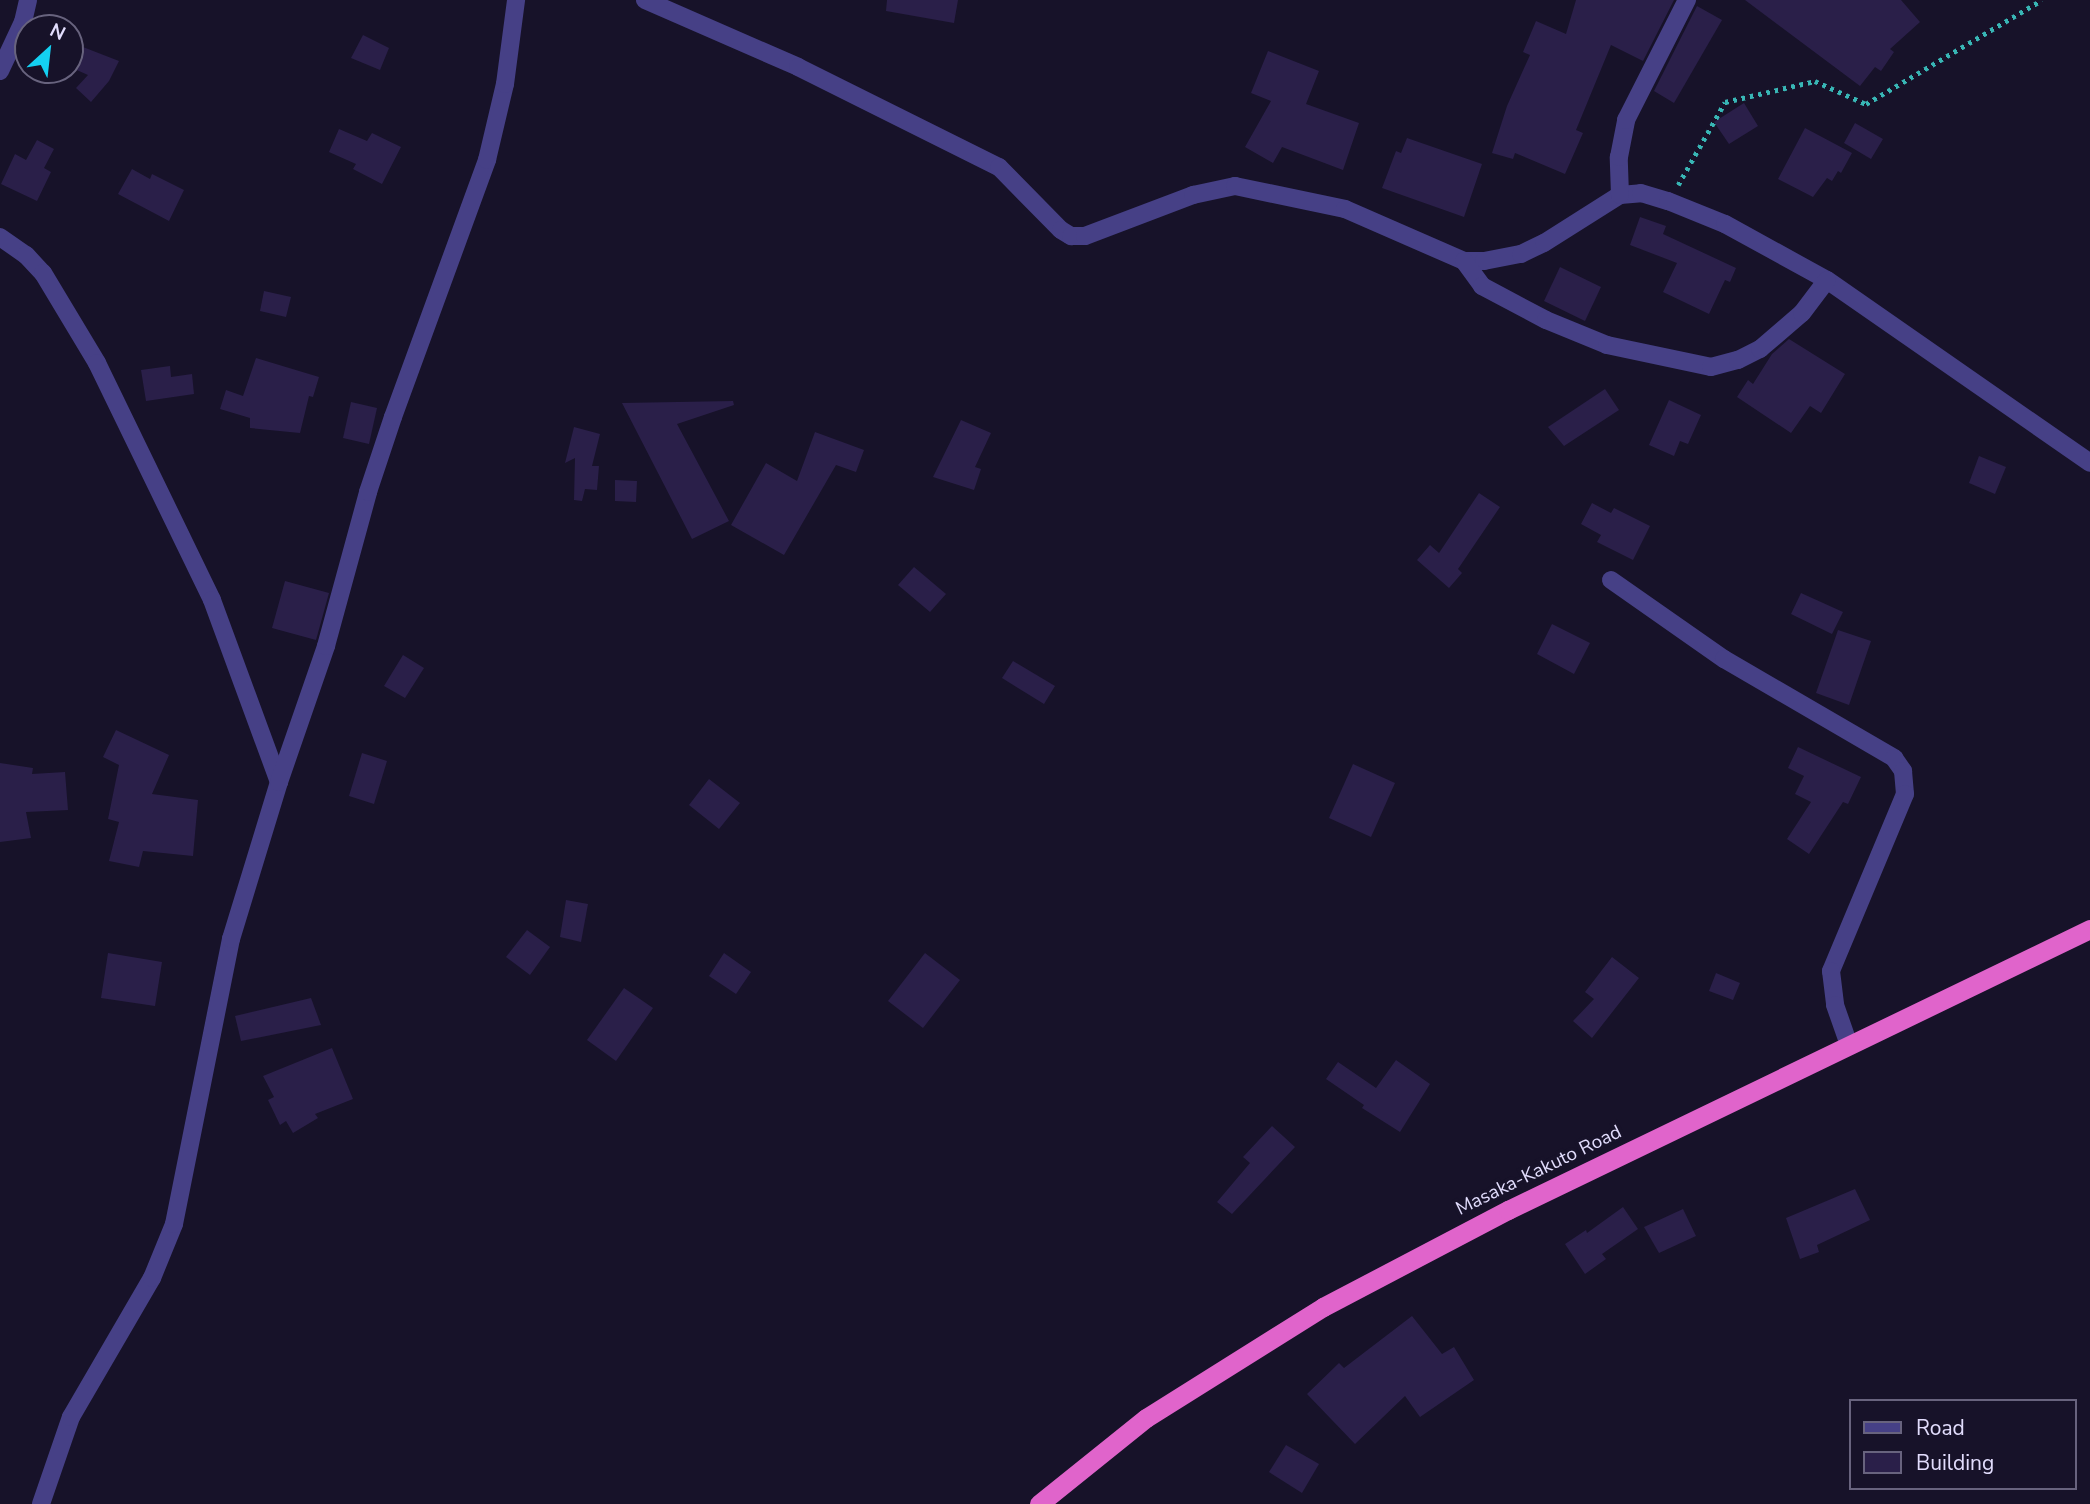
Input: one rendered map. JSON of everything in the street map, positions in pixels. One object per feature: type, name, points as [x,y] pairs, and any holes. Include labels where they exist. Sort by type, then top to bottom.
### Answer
[{"type":"highway","name":"Masaka-Kakuto Road","points":[[1039,1504],[1146,1419],[1324,1307],[1508,1210],[2090,929]]},
{"type":"street","points":[[40,1504],[71,1417],[152,1278],[174,1224],[231,939],[279,782],[326,646],[368,492],[487,160],[505,84],[516,0]]},
{"type":"street","points":[[645,0],[798,67],[999,167],[1061,230],[1071,236],[1085,236],[1192,195],[1235,186],[1345,209],[1464,261],[1499,260],[1521,254],[1544,243],[1620,195],[1641,193],[1668,201],[1726,224],[1827,280],[2090,463]]},
{"type":"street","points":[[1620,195],[1619,157],[1626,120],[1687,0]]},
{"type":"street","points":[[0,71],[23,22],[28,1]]},
{"type":"street","points":[[0,237],[26,254],[43,273],[97,363],[212,600],[279,782]]},
{"type":"street","points":[[1464,261],[1482,286],[1546,320],[1607,345],[1711,367],[1738,360],[1760,349],[1802,313],[1827,280]]},
{"type":"street","points":[[1611,580],[1724,659],[1894,758],[1903,771],[1905,794],[1831,971],[1835,1005],[1849,1045]]},
{"type":"path","points":[[1668,201],[1726,102],[1815,80],[1866,104],[2042,0]]},
{"type":"building","points":[[887,0],[958,0],[954,23],[886,11]]},
{"type":"building","points":[[1576,0],[1674,0],[1643,61],[1611,45],[1576,130],[1583,133],[1565,174],[1515,153],[1513,159],[1492,153],[1507,106],[1530,55],[1523,52],[1536,21],[1566,34]]},
{"type":"building","points":[[1745,0],[1901,0],[1920,22],[1890,49],[1894,52],[1881,71],[1875,67],[1860,86]]},
{"type":"building","points":[[1697,6],[1722,20],[1674,103],[1654,91]]},
{"type":"building","points":[[363,35],[389,48],[380,70],[351,58]]},
{"type":"building","points":[[84,47],[119,61],[109,81],[91,102],[76,88],[84,84],[88,75],[84,73]]},
{"type":"building","points":[[1268,51],[1319,71],[1306,104],[1359,123],[1343,170],[1282,147],[1273,163],[1245,147],[1271,101],[1251,93]]},
{"type":"building","points":[[1744,103],[1758,126],[1729,144],[1714,122]]},
{"type":"building","points":[[1855,123],[1883,139],[1871,159],[1844,143]]},
{"type":"building","points":[[1805,128],[1852,153],[1841,173],[1838,171],[1832,181],[1827,178],[1813,197],[1778,179]]},
{"type":"building","points":[[339,129],[367,141],[372,133],[401,147],[382,184],[353,169],[356,164],[329,152]]},
{"type":"building","points":[[1407,138],[1482,164],[1464,217],[1382,188],[1396,151],[1401,153]]},
{"type":"building","points":[[37,140],[54,149],[44,168],[51,172],[37,201],[1,184],[15,154],[26,160]]},
{"type":"building","points":[[132,169],[150,179],[152,174],[184,190],[169,221],[118,194]]},
{"type":"building","points":[[1640,217],[1666,226],[1663,234],[1736,268],[1730,282],[1725,280],[1709,314],[1663,292],[1677,263],[1630,245]]},
{"type":"building","points":[[1560,267],[1601,287],[1585,321],[1544,301]]},
{"type":"building","points":[[264,291],[291,297],[286,317],[260,311]]},
{"type":"building","points":[[1789,339],[1845,374],[1821,413],[1810,406],[1791,433],[1737,397],[1748,380],[1753,384],[1772,354]]},
{"type":"building","points":[[256,358],[319,377],[313,397],[309,396],[300,433],[250,428],[250,418],[220,409],[226,390],[243,396]]},
{"type":"building","points":[[170,366],[171,377],[192,374],[194,394],[146,401],[141,370]]},
{"type":"building","points":[[1605,389],[1619,410],[1564,446],[1548,427]]},
{"type":"building","points":[[1669,400],[1701,415],[1688,444],[1680,441],[1674,456],[1649,445]]},
{"type":"building","points":[[733,401],[734,405],[677,424],[729,521],[692,539],[622,403]]},
{"type":"building","points":[[351,402],[377,408],[369,444],[343,438]]},
{"type":"building","points":[[961,420],[991,433],[975,467],[981,469],[974,490],[933,477]]},
{"type":"building","points":[[574,427],[600,434],[592,466],[599,466],[597,490],[585,489],[582,501],[574,500],[575,458],[565,463]]},
{"type":"building","points":[[815,432],[864,450],[856,472],[836,465],[784,555],[731,525],[766,463],[797,481]]},
{"type":"building","points":[[1979,456],[2006,467],[1995,494],[1969,483]]},
{"type":"building","points":[[615,480],[637,481],[636,502],[615,501]]},
{"type":"building","points":[[1479,493],[1500,507],[1458,569],[1462,573],[1449,588],[1417,560],[1430,545],[1439,553]]},
{"type":"building","points":[[1592,503],[1611,513],[1614,508],[1650,526],[1633,560],[1597,542],[1601,535],[1581,524]]},
{"type":"building","points":[[914,567],[946,594],[930,612],[898,585]]},
{"type":"building","points":[[285,581],[329,593],[316,640],[272,628]]},
{"type":"building","points":[[1801,593],[1843,612],[1832,634],[1791,614]]},
{"type":"building","points":[[1552,624],[1590,643],[1574,674],[1537,654]]},
{"type":"building","points":[[1838,630],[1871,641],[1849,705],[1816,693]]},
{"type":"building","points":[[403,655],[424,668],[405,698],[384,686]]},
{"type":"building","points":[[1013,661],[1055,686],[1044,704],[1002,678]]},
{"type":"building","points":[[116,730],[169,755],[152,794],[198,800],[193,856],[143,851],[139,867],[109,861],[119,822],[108,819],[119,765],[103,757]]},
{"type":"building","points":[[1798,747],[1861,777],[1848,804],[1843,802],[1809,854],[1787,839],[1811,802],[1795,794],[1804,776],[1788,768]]},
{"type":"building","points":[[362,753],[387,761],[374,804],[349,796]]},
{"type":"building","points":[[0,763],[33,768],[32,774],[65,772],[68,810],[26,812],[31,838],[0,842]]},
{"type":"building","points":[[1353,764],[1395,783],[1371,837],[1329,818]]},
{"type":"building","points":[[709,779],[740,803],[719,829],[689,805]]},
{"type":"building","points":[[566,900],[588,904],[581,942],[560,937]]},
{"type":"building","points":[[527,930],[550,947],[530,975],[506,957]]},
{"type":"building","points":[[108,953],[162,962],[155,1006],[101,998]]},
{"type":"building","points":[[724,953],[751,972],[736,994],[709,976]]},
{"type":"building","points":[[925,953],[960,980],[923,1028],[888,1001]]},
{"type":"building","points":[[1612,957],[1639,978],[1592,1038],[1573,1021],[1594,999],[1585,992]]},
{"type":"building","points":[[1716,973],[1740,983],[1733,1000],[1709,991]]},
{"type":"building","points":[[624,988],[653,1008],[616,1061],[587,1040]]},
{"type":"building","points":[[311,998],[321,1025],[241,1041],[235,1016]]},
{"type":"building","points":[[332,1048],[353,1099],[315,1114],[318,1118],[293,1133],[286,1121],[280,1125],[268,1100],[274,1097],[263,1076]]},
{"type":"building","points":[[1396,1060],[1430,1084],[1400,1132],[1362,1108],[1364,1105],[1326,1079],[1338,1062],[1376,1088]]},
{"type":"building","points":[[1272,1126],[1295,1147],[1232,1214],[1217,1202],[1250,1163],[1243,1157]]},
{"type":"building","points":[[1855,1189],[1870,1220],[1817,1245],[1819,1252],[1800,1259],[1786,1218]]},
{"type":"building","points":[[1623,1207],[1638,1229],[1602,1254],[1606,1259],[1585,1274],[1565,1244],[1586,1230],[1587,1233]]},
{"type":"building","points":[[1683,1209],[1696,1236],[1659,1253],[1644,1227]]},
{"type":"building","points":[[1412,1316],[1442,1354],[1454,1347],[1474,1380],[1420,1417],[1405,1396],[1355,1444],[1307,1394],[1339,1363],[1344,1368]]},
{"type":"building","points":[[1286,1445],[1319,1464],[1302,1493],[1269,1472]]}]
